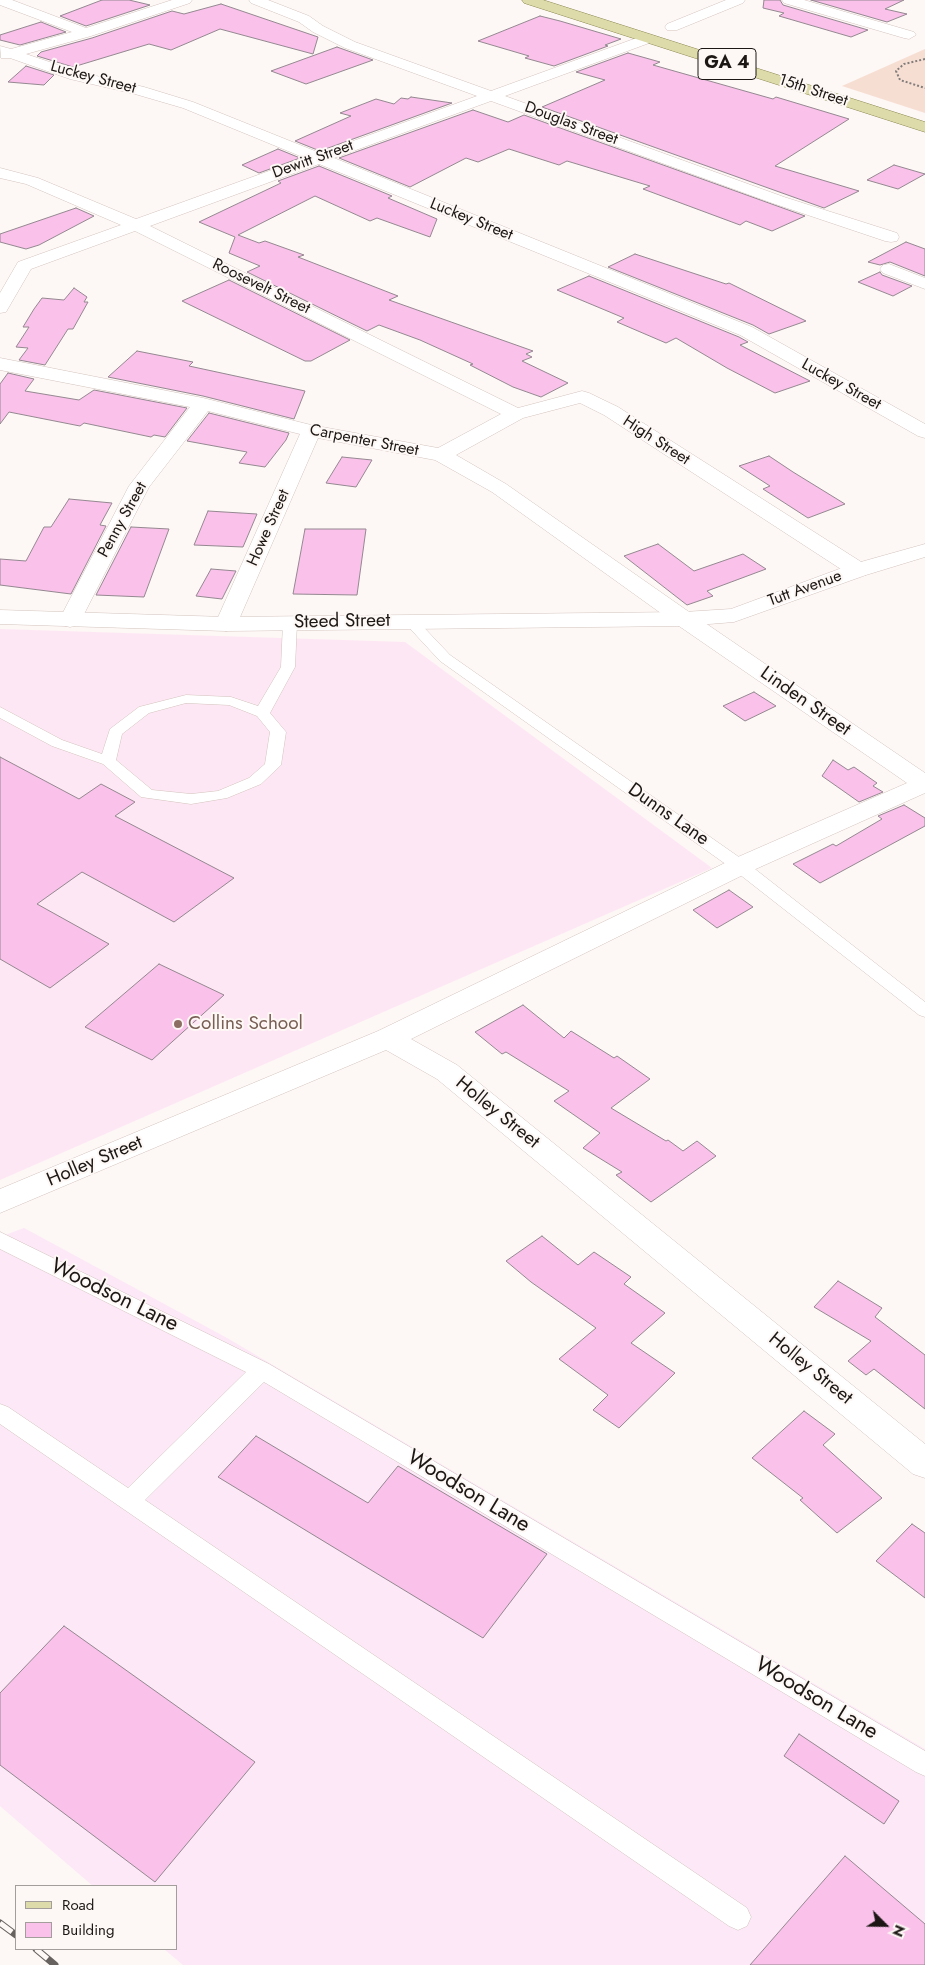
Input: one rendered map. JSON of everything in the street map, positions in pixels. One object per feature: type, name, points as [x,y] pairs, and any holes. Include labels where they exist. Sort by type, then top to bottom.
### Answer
[{"type":"main road","name":"15th Street","points":[[529,0],[925,127]]},
{"type":"main road","name":"GA 4","points":[[654,22],[690,33]]},
{"type":"street","points":[[0,0],[86,33]]},
{"type":"street","points":[[2,56],[86,33],[185,0]]},
{"type":"street","name":"Douglas Street","points":[[256,0],[304,19],[318,29],[350,45],[778,200],[891,237]]},
{"type":"street","points":[[672,27],[738,0]]},
{"type":"street","points":[[789,0],[909,35]]},
{"type":"street","name":"Dewitt Street","points":[[0,308],[24,266],[648,39]]},
{"type":"street","name":"Luckey Street","points":[[2,56],[76,76],[139,90],[188,105],[746,331],[925,432]]},
{"type":"street","name":"Roosevelt Street","points":[[0,173],[32,181],[135,225],[516,414]]},
{"type":"street","points":[[889,269],[925,284]]},
{"type":"street","name":"Carpenter Street","points":[[0,364],[203,404],[311,431],[442,455],[498,488],[684,619]]},
{"type":"street","name":"High Street","points":[[442,455],[516,414],[582,397],[611,411],[858,570]]},
{"type":"street","name":"Penny Street","points":[[70,620],[139,486],[203,404]]},
{"type":"street","name":"Howe Street","points":[[226,624],[311,431]]},
{"type":"street","name":"Tutt Avenue","points":[[684,619],[734,615],[858,570],[925,550]]},
{"type":"street","name":"Steed Street","points":[[0,617],[226,624],[684,619]]},
{"type":"street","name":"Linden Street","points":[[684,619],[925,784]]},
{"type":"street","points":[[388,1038],[740,866],[925,784]]},
{"type":"street","name":"Holley Street","points":[[0,1202],[388,1038],[447,1072],[925,1464]]},
{"type":"lane","name":"Dunns Lane","points":[[410,621],[445,658],[740,866],[925,1011]]},
{"type":"lane","points":[[262,713],[288,667],[290,623]]},
{"type":"lane","points":[[0,712],[57,743],[108,761],[147,794],[191,799],[221,795],[255,781],[274,765],[278,732],[262,713],[231,701],[186,698],[144,710],[116,732],[108,761]]},
{"type":"lane","name":"Woodson Lane","points":[[0,1240],[262,1370],[925,1764]]},
{"type":"lane","points":[[128,1501],[262,1370]]},
{"type":"lane","points":[[0,1413],[738,1917]]},
{"type":"path","points":[[925,59],[904,64],[896,71],[900,80],[925,88]]},
{"type":"shaded area","points":[[925,49],[925,113],[842,86]]},
{"type":"shaded area","name":"Collins School","points":[[0,629],[405,642],[712,868],[0,1180]]},
{"type":"shaded area","points":[[24,1228],[227,1338],[925,1749],[925,1965],[183,1965],[165,1950],[178,1950],[178,1885],[92,1885],[0,1806],[0,1237]]},
{"type":"building","points":[[102,0],[129,0],[150,5],[86,26],[60,16]]},
{"type":"building","points":[[764,0],[780,0],[783,5],[868,30],[851,37],[779,16],[784,13],[763,8]]},
{"type":"building","points":[[811,0],[904,0],[885,9],[907,14],[887,22]]},
{"type":"building","points":[[221,4],[318,37],[313,54],[220,29],[171,50],[149,44],[73,67],[37,56],[41,52],[92,38],[172,11],[184,14]]},
{"type":"building","points":[[540,16],[621,39],[605,45],[608,46],[554,66],[525,58],[529,56],[478,41]]},
{"type":"building","points":[[41,22],[66,32],[20,45],[0,40],[0,35]]},
{"type":"building","points":[[337,47],[373,60],[306,84],[271,71]]},
{"type":"building","points":[[628,53],[660,62],[653,65],[773,99],[776,97],[849,119],[775,166],[859,191],[824,208],[542,107],[605,80],[576,72]]},
{"type":"building","points":[[26,66],[54,75],[44,85],[8,82]]},
{"type":"building","points":[[411,97],[452,103],[320,151],[295,141],[351,116],[340,113],[376,99],[394,104],[401,98],[408,99]]},
{"type":"building","points":[[473,110],[508,122],[524,115],[805,216],[772,231],[746,221],[740,225],[643,189],[650,186],[567,161],[559,165],[509,149],[478,162],[466,158],[410,187],[339,158]]},
{"type":"building","points":[[278,149],[300,158],[259,173],[242,165]]},
{"type":"building","points":[[894,165],[925,174],[898,189],[867,180]]},
{"type":"building","points":[[319,166],[392,196],[388,198],[437,219],[430,237],[377,218],[370,221],[315,196],[238,235],[259,243],[265,241],[304,255],[298,257],[398,296],[389,300],[533,351],[526,354],[532,357],[522,361],[568,383],[541,397],[513,387],[470,365],[473,364],[420,340],[379,325],[367,331],[247,272],[260,266],[229,253],[235,237],[199,222],[281,183],[278,181]]},
{"type":"building","points":[[76,208],[94,216],[39,245],[26,249],[0,242],[0,234]]},
{"type":"building","points":[[906,242],[925,249],[925,276],[890,262],[880,265],[868,262]]},
{"type":"building","points":[[635,254],[726,284],[729,283],[806,321],[769,334],[753,325],[608,267]]},
{"type":"building","points":[[880,272],[882,275],[912,286],[893,296],[858,282]]},
{"type":"building","points":[[589,276],[739,337],[748,342],[740,345],[810,381],[775,393],[676,338],[666,343],[617,322],[624,318],[557,290]]},
{"type":"building","points":[[229,280],[350,340],[311,361],[305,361],[182,301]]},
{"type":"building","points":[[74,288],[87,297],[84,302],[88,302],[73,329],[68,329],[45,365],[19,360],[28,348],[16,347],[29,327],[23,327],[42,298],[64,300]]},
{"type":"building","points":[[137,351],[193,362],[189,366],[305,391],[294,419],[203,396],[108,377]]},
{"type":"building","points":[[8,373],[34,379],[25,391],[79,400],[94,390],[187,408],[165,437],[154,435],[151,437],[84,423],[80,426],[9,412],[0,424],[0,384]]},
{"type":"building","points":[[209,413],[289,433],[286,440],[265,467],[239,463],[247,452],[187,441]]},
{"type":"building","points":[[769,456],[845,504],[808,518],[763,489],[770,486],[739,466]]},
{"type":"building","points":[[342,457],[372,460],[356,487],[326,483]]},
{"type":"building","points":[[69,499],[112,503],[100,525],[106,526],[71,594],[0,585],[0,559],[26,561],[44,527],[51,527]]},
{"type":"building","points":[[208,511],[257,514],[243,547],[194,545]]},
{"type":"building","points":[[131,527],[169,529],[144,597],[96,595]]},
{"type":"building","points":[[305,529],[366,529],[357,595],[293,594]]},
{"type":"building","points":[[658,544],[694,571],[743,554],[766,569],[707,591],[713,596],[687,605],[624,556]]},
{"type":"building","points":[[211,569],[236,571],[222,599],[196,596]]},
{"type":"building","points":[[754,692],[776,706],[745,721],[723,706]]},
{"type":"building","points":[[0,757],[79,799],[101,784],[135,802],[115,816],[234,878],[174,922],[82,872],[37,904],[109,944],[50,988],[0,959]]},
{"type":"building","points":[[833,760],[848,770],[854,767],[877,783],[873,786],[883,792],[859,802],[822,776]]},
{"type":"building","points":[[904,805],[925,818],[925,826],[820,883],[793,864],[833,844],[836,846],[882,819],[878,816]]},
{"type":"building","points":[[729,890],[753,907],[717,928],[693,910]]},
{"type":"building","points":[[159,964],[224,995],[152,1060],[85,1027]]},
{"type":"building","points":[[523,1005],[564,1038],[571,1031],[614,1058],[617,1056],[650,1079],[611,1108],[666,1141],[668,1140],[683,1151],[697,1141],[716,1156],[651,1202],[616,1175],[622,1172],[583,1148],[600,1133],[554,1101],[569,1091],[506,1052],[502,1054],[475,1032]]},
{"type":"building","points":[[542,1236],[578,1265],[594,1252],[631,1277],[624,1284],[665,1313],[631,1343],[675,1373],[619,1428],[593,1410],[608,1395],[559,1359],[596,1328],[531,1282],[506,1261]]},
{"type":"building","points":[[838,1281],[882,1308],[875,1317],[925,1355],[925,1409],[874,1369],[866,1375],[848,1361],[871,1341],[814,1307]]},
{"type":"building","points":[[804,1411],[835,1434],[823,1445],[882,1498],[837,1533],[800,1500],[803,1498],[752,1458]]},
{"type":"building","points":[[256,1436],[368,1503],[398,1466],[547,1554],[483,1638],[218,1477]]},
{"type":"building","points":[[912,1524],[925,1533],[925,1598],[876,1561]]},
{"type":"building","points":[[64,1626],[255,1762],[155,1882],[0,1765],[0,1693]]},
{"type":"building","points":[[799,1734],[899,1801],[884,1824],[784,1756]]},
{"type":"building","points":[[845,1856],[925,1924],[925,1965],[750,1965]]},
{"type":"railway","points":[[0,1923],[15,1934]]},
{"type":"railway","points":[[37,1950],[55,1965]]},
{"type":"place","name":"Collins School","points":[[178,1024]]}]
